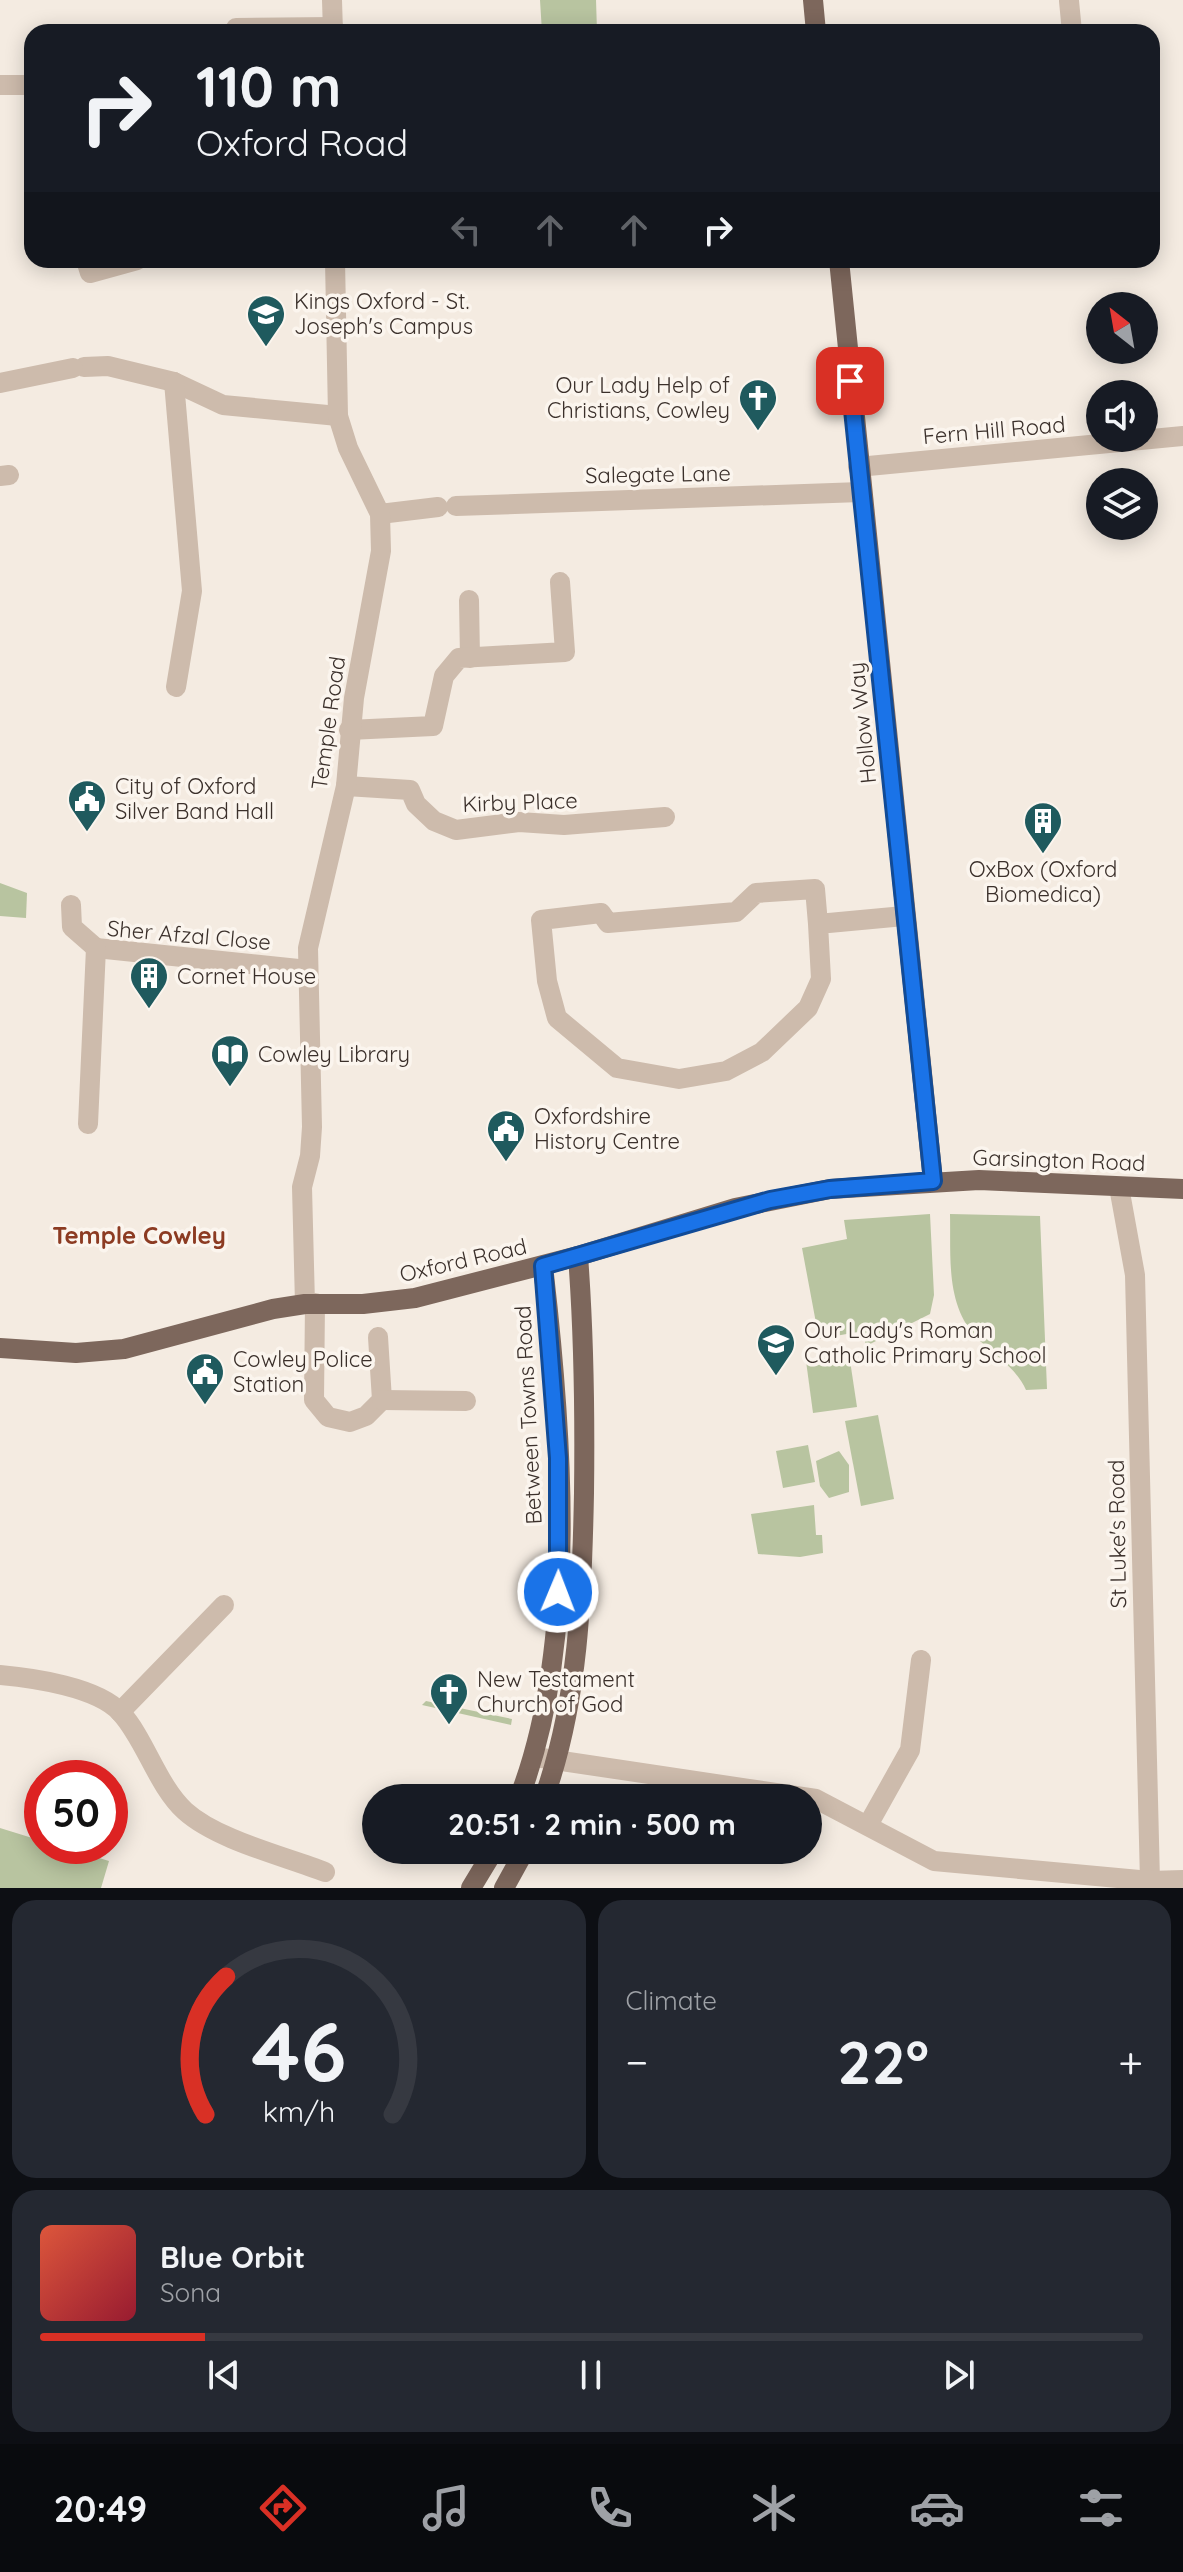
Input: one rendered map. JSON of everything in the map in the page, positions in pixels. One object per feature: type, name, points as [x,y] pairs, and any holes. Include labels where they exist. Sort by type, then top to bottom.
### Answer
[{"type":"main road","points":[[813,0],[815,24]]},
{"type":"main road","name":"Hollow Way","points":[[840,268],[933,1181]]},
{"type":"main road","name":"Garsington Road","points":[[933,1181],[1183,1189]]},
{"type":"main road","name":"Oxford Road","points":[[0,1348],[76,1353],[124,1349],[207,1325],[310,1304],[363,1304],[415,1298],[543,1266],[770,1200],[830,1189],[933,1181]]},
{"type":"main road","points":[[549,1784],[558,1759],[579,1637],[585,1375],[578,1256]]},
{"type":"main road","name":"Between Towns Road","points":[[524,1784],[535,1757],[550,1674],[559,1571],[558,1458],[543,1266]]},
{"type":"main road","points":[[471,1888],[486,1864]]},
{"type":"main road","points":[[504,1888],[517,1864]]},
{"type":"street","points":[[332,0],[333,24]]},
{"type":"street","points":[[1069,1],[1071,24]]},
{"type":"street","points":[[0,85],[24,85]]},
{"type":"street","points":[[88,268],[90,273],[108,268]]},
{"type":"street","name":"Temple Road","points":[[335,268],[338,416],[348,448],[380,514],[381,551],[349,730],[346,786],[310,930],[308,970],[312,1127],[310,1156],[302,1187],[314,1400],[328,1417],[350,1422],[366,1416],[382,1400]]},
{"type":"street","points":[[0,383],[79,367],[108,366],[174,382],[223,405],[338,416]]},
{"type":"street","points":[[174,382],[192,591],[176,687]]},
{"type":"street","name":"Fern Hill Road","points":[[858,467],[1183,436]]},
{"type":"street","name":"Salegate Lane","points":[[380,514],[447,506],[861,492]]},
{"type":"street","points":[[349,730],[433,726],[444,676],[459,658],[565,652],[560,582]]},
{"type":"street","points":[[469,600],[470,658]]},
{"type":"street","name":"Kirby Place","points":[[346,786],[410,790],[416,804],[434,821],[456,830],[519,822],[564,825],[665,817]]},
{"type":"street","points":[[815,889],[818,924],[821,979],[808,1008],[762,1052],[726,1071],[679,1079],[617,1068],[557,1018],[547,981],[541,920],[601,913],[608,923],[736,912],[756,893],[815,889]]},
{"type":"street","points":[[71,905],[72,927],[96,948]]},
{"type":"street","points":[[818,924],[904,916]]},
{"type":"street","name":"Sher Afzal Close","points":[[88,1124],[96,948],[308,970]]},
{"type":"street","name":"St Luke's Road","points":[[1119,1187],[1135,1275],[1150,1881]]},
{"type":"street","points":[[378,1337],[382,1400],[466,1401]]},
{"type":"street","points":[[120,1712],[224,1605]]},
{"type":"street","points":[[868,1825],[910,1750],[921,1660]]},
{"type":"street","points":[[0,1675],[46,1679],[79,1690],[120,1712],[185,1811],[205,1826],[325,1872]]},
{"type":"street","points":[[535,1757],[816,1799],[934,1861],[1150,1881],[1183,1880]]},
{"type":"green space","points":[[540,0],[596,0],[597,24],[542,24]]},
{"type":"green space","points":[[0,883],[27,893],[26,918],[0,916]]},
{"type":"green space","points":[[930,1214],[934,1295],[930,1314],[866,1346],[863,1331],[819,1339],[802,1248],[847,1239],[844,1220]]},
{"type":"green space","points":[[950,1214],[1040,1216],[1047,1389],[1026,1390],[1011,1369],[979,1340],[960,1313],[952,1281]]},
{"type":"green space","points":[[849,1354],[857,1407],[813,1413],[806,1361]]},
{"type":"green space","points":[[878,1415],[894,1499],[861,1506],[845,1421]]},
{"type":"green space","points":[[808,1445],[815,1482],[783,1488],[776,1451]]},
{"type":"green space","points":[[839,1451],[849,1465],[849,1492],[829,1498],[820,1486],[816,1461]]},
{"type":"green space","points":[[814,1505],[816,1535],[822,1535],[823,1553],[800,1557],[758,1554],[751,1514]]},
{"type":"green space","points":[[426,1701],[512,1719],[511,1725],[422,1705]]},
{"type":"green space","points":[[0,1828],[24,1835],[24,1864],[108,1864],[101,1888],[0,1888]]},
{"type":"place","name":"Kings Oxford - St. Joseph's Campus","points":[[266,348]]},
{"type":"place","name":"Our Lady Help of Christians, Cowley","points":[[758,432]]},
{"type":"place","name":"City of Oxford Silver Band Hall","points":[[87,833]]},
{"type":"place","name":"OxBox (Oxford Biomedica)","points":[[1043,855]]},
{"type":"place","name":"Cornet House","points":[[149,1010]]},
{"type":"place","name":"Cowley Library","points":[[230,1088]]},
{"type":"place","name":"Oxfordshire History Centre","points":[[506,1163]]},
{"type":"place","name":"Our Lady's Roman Catholic Primary School","points":[[776,1377]]},
{"type":"place","name":"Cowley Police Station","points":[[205,1406]]},
{"type":"place","name":"New Testament Church of God","points":[[449,1726]]},
{"type":"district","name":"Temple Cowley","points":[[139,1236]]},
{"type":"route","points":[[558,1592],[558,1458],[552,1341],[543,1266],[770,1200],[830,1189],[933,1181],[908,967],[885,707],[850,381]]}]
